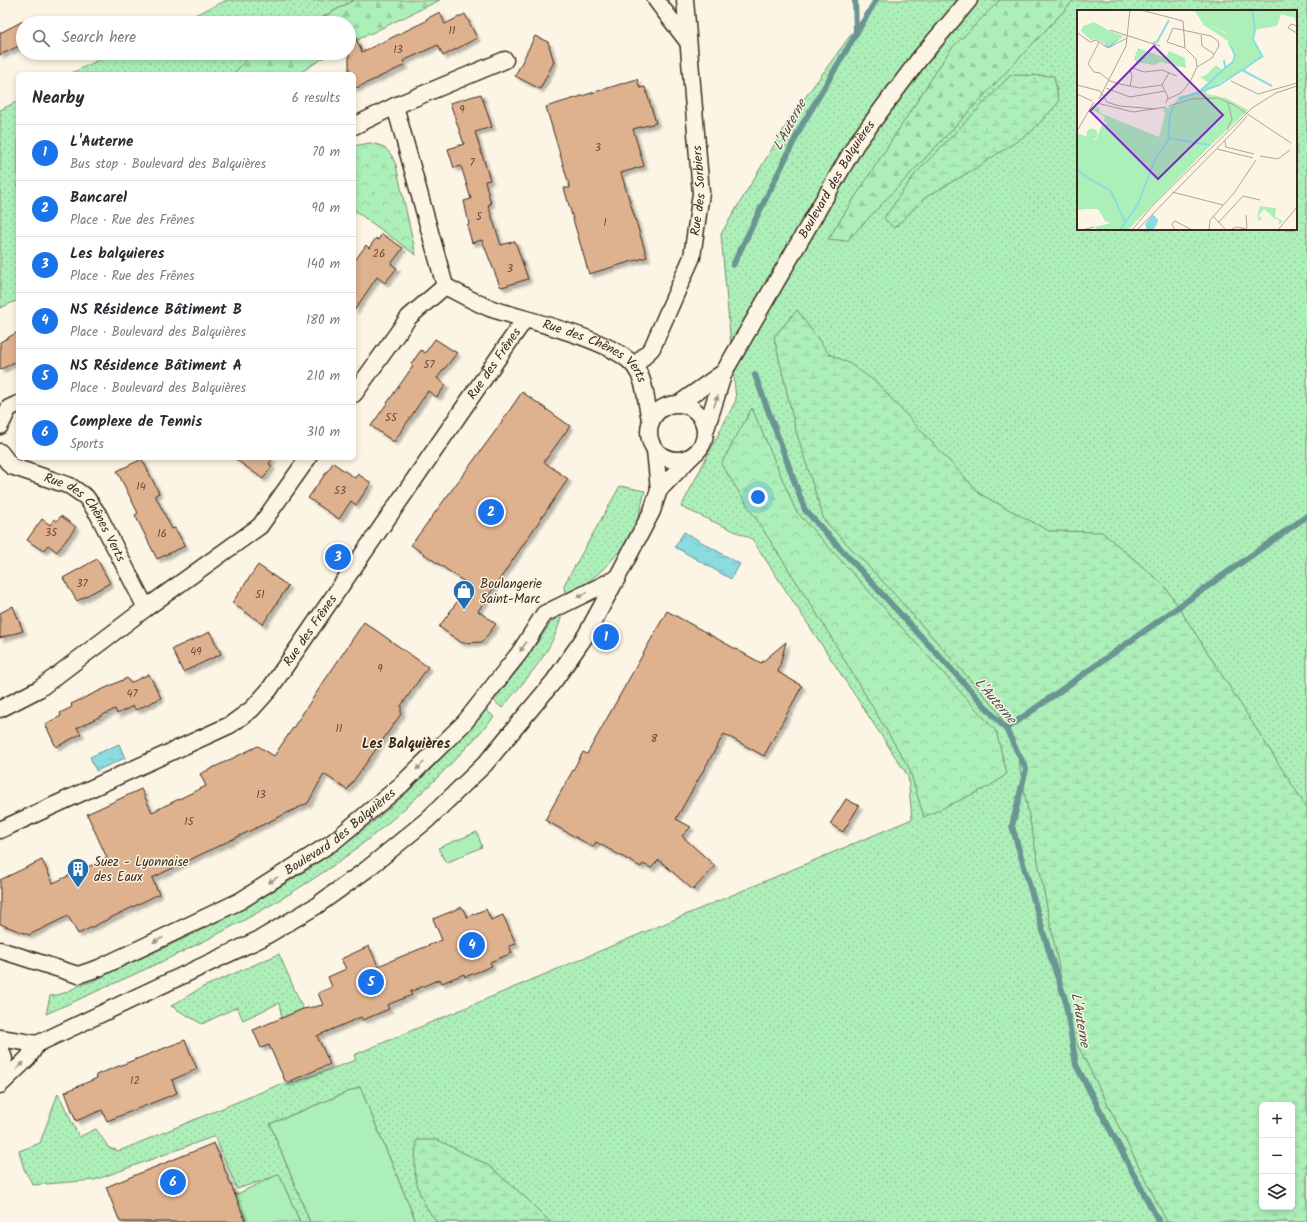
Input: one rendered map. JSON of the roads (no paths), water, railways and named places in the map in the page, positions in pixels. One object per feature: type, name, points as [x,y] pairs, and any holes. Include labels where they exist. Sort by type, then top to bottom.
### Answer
[{"type":"street","points":[[656,0],[688,42]]},
{"type":"street","name":"Rue des Sorbiers","points":[[635,366],[652,348],[692,257],[701,193],[684,0]]},
{"type":"street","name":"Boulevard des Balquières","points":[[706,429],[724,372],[856,144],[920,58],[969,0]]},
{"type":"street","points":[[356,125],[395,106],[505,60]]},
{"type":"street","points":[[356,391],[409,317],[445,286],[395,106]]},
{"type":"street","name":"Rue des Chênes Verts","points":[[445,286],[491,308],[610,347],[635,366],[646,392],[646,408],[650,422]]},
{"type":"street","name":"Rue des Frênes","points":[[0,830],[230,725],[252,709],[274,684],[526,319]]},
{"type":"street","name":"Boulevard des Balquières","points":[[676,403],[724,372]]},
{"type":"street","name":"Rue des Chênes Verts","points":[[646,392],[676,403]]},
{"type":"street","points":[[0,1084],[28,1058],[37,1044],[262,938],[316,906],[366,870],[427,820],[485,764],[512,733],[554,681],[586,635],[652,510],[659,490],[703,444],[706,429],[703,419],[690,406],[676,403],[659,410],[650,422],[649,437],[655,450],[659,490]]},
{"type":"street","points":[[0,426],[9,408],[16,405]]},
{"type":"street","points":[[655,450],[669,459],[685,459],[692,456]]},
{"type":"street","name":"Rue des Chênes Verts","points":[[0,452],[11,466],[70,486],[86,497],[98,514],[146,608]]},
{"type":"street","points":[[0,710],[39,689],[146,608],[260,526],[307,460]]},
{"type":"street","name":"Boulevard des Balquières","points":[[0,950],[78,975],[99,968],[240,901],[333,842],[401,785],[465,722],[520,652],[544,614],[617,578]]},
{"type":"street","points":[[0,1038],[37,1044]]},
{"type":"street","points":[[0,1046],[4,1059],[0,1084]]},
{"type":"water","points":[[684,532],[740,564],[731,579],[675,547]]},
{"type":"water","points":[[119,744],[125,758],[96,771],[90,757]]},
{"type":"waterway","points":[[855,0],[856,32]]},
{"type":"waterway","name":"L'Auterne","points":[[733,265],[802,125],[876,0]]},
{"type":"waterway","name":"L'Auterne","points":[[755,375],[805,510],[1006,729],[1026,769],[1012,826],[1051,958],[1065,999],[1076,1065],[1159,1222]]},
{"type":"waterway","points":[[1006,729],[1307,516]]},
{"type":"place","name":"Bancarel","points":[[491,512]]},
{"type":"place","name":"Les balquieres","points":[[338,557]]},
{"type":"place","name":"Boulangerie Saint-Marc","points":[[464,610]]},
{"type":"place","name":"L'Auterne","points":[[606,637]]},
{"type":"place","name":"Suez - Lyonnaise des Eaux","points":[[78,888]]},
{"type":"place","name":"NS Résidence Bâtiment B","points":[[472,945]]},
{"type":"place","name":"NS Résidence Bâtiment A","points":[[371,982]]},
{"type":"place","name":"Complexe de Tennis","points":[[173,1182]]},
{"type":"district","name":"Les Balquières","points":[[406,744]]}]
